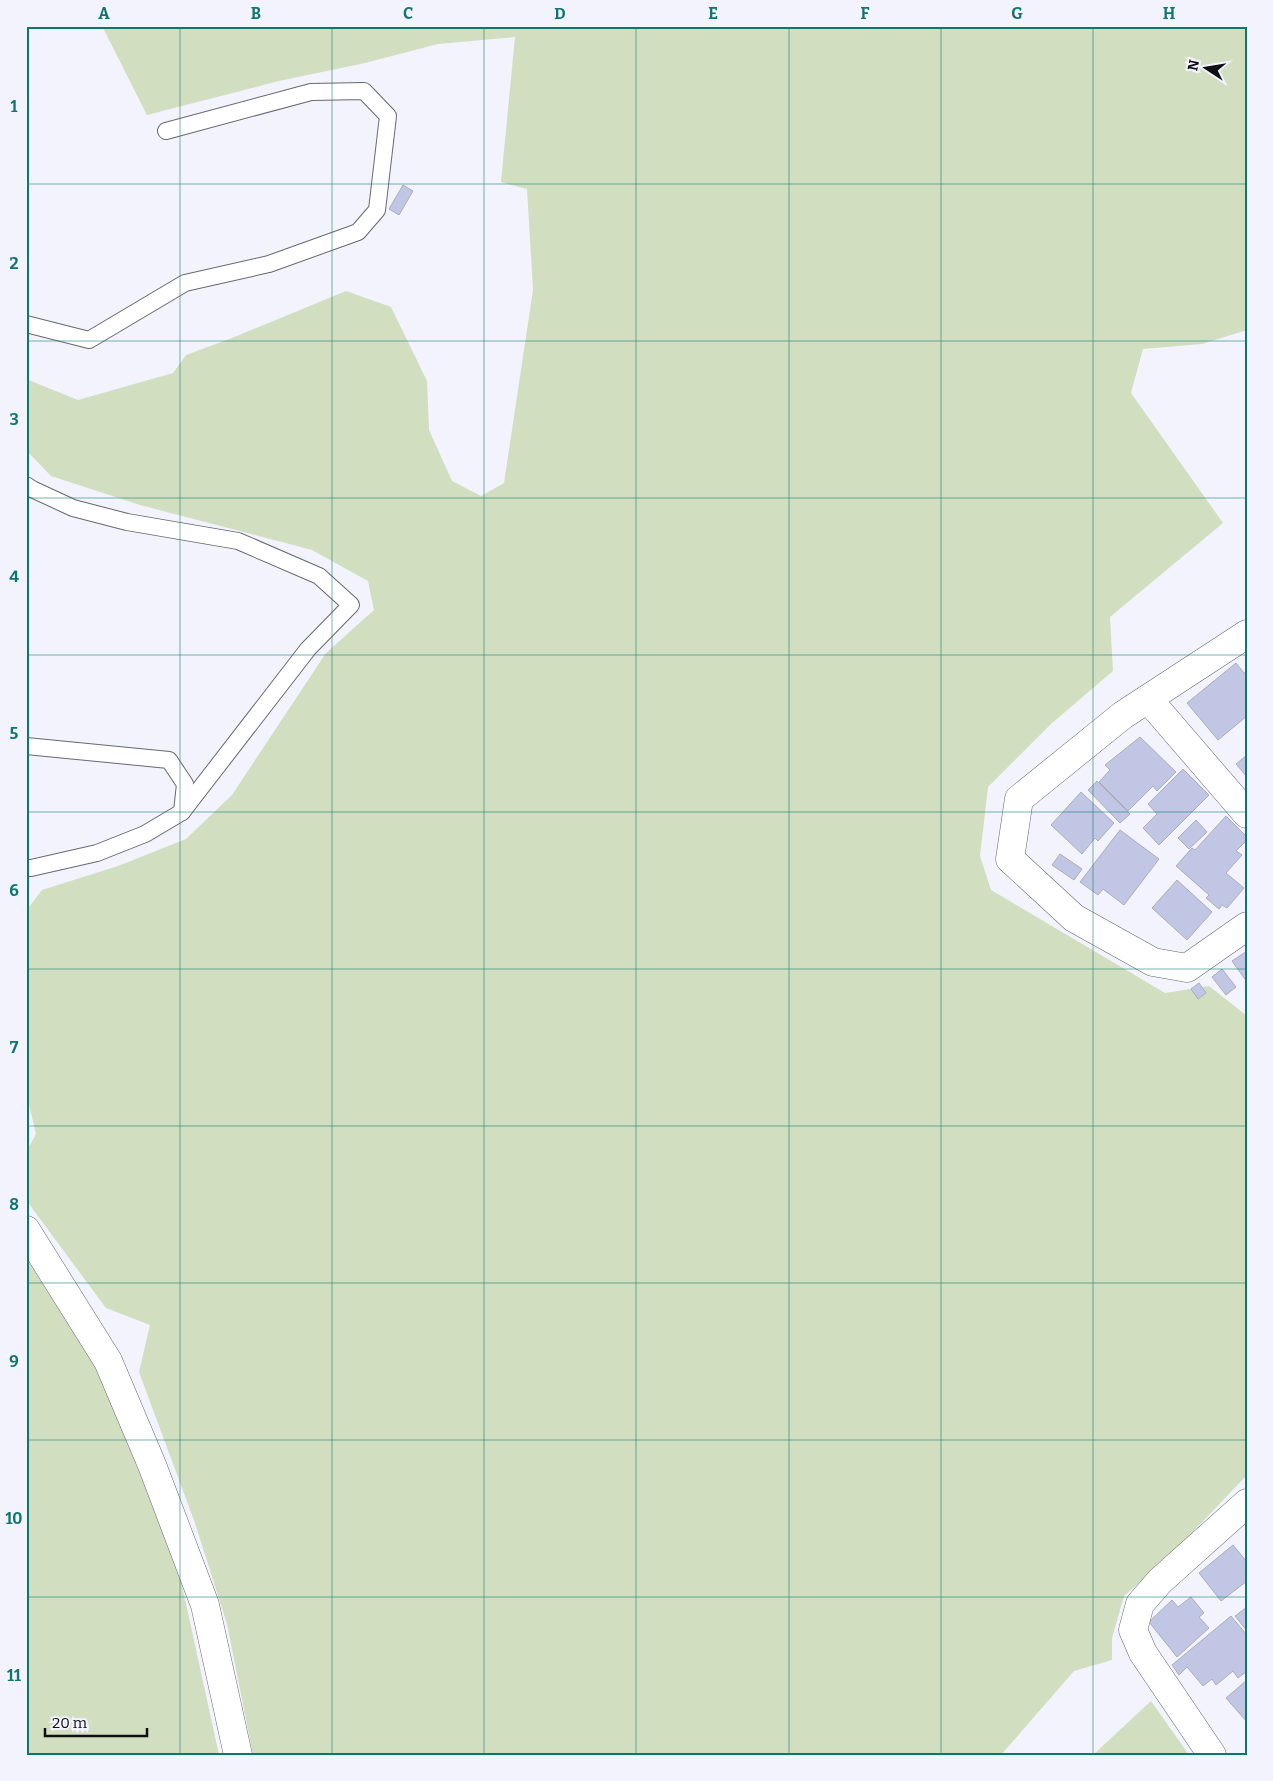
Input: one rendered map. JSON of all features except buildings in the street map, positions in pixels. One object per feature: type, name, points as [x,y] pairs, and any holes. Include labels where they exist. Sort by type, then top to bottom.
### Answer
[{"type":"street","points":[[1247,634],[1123,715],[1019,799],[1010,859],[1074,918],[1154,962],[1187,968],[1247,926]]},
{"type":"street","points":[[1148,699],[1247,814]]},
{"type":"street","points":[[26,1230],[108,1362],[152,1465],[205,1605],[238,1755]]},
{"type":"street","points":[[1212,1755],[1143,1653],[1133,1630],[1140,1604],[1160,1581],[1247,1503]]},
{"type":"lane","points":[[26,324],[89,340],[185,283],[269,264],[358,232],[377,210],[388,116],[364,90],[311,92],[166,131]]},
{"type":"lane","points":[[26,485],[73,508],[126,522],[238,541],[319,576],[351,605],[308,649],[182,812],[145,834],[97,853],[26,868]]},
{"type":"lane","points":[[26,746],[169,760],[185,784],[182,812]]},
{"type":"green space","points":[[102,26],[1247,26],[1247,330],[1202,344],[1143,349],[1131,393],[1223,523],[1110,617],[1113,671],[1051,724],[988,787],[980,856],[991,890],[1165,993],[1209,986],[1247,1016],[1247,1475],[1167,1559],[1124,1596],[1112,1638],[1112,1660],[1074,1671],[1001,1755],[253,1755],[227,1624],[195,1523],[139,1372],[150,1325],[106,1308],[26,1200],[26,1152],[36,1134],[26,1092],[26,911],[42,890],[118,866],[186,839],[232,795],[326,653],[374,610],[368,581],[312,550],[140,505],[51,476],[26,450],[26,379],[78,400],[173,373],[186,355],[346,291],[391,307],[427,381],[429,430],[452,481],[481,496],[504,483],[533,290],[527,189],[501,182],[515,37],[438,44],[365,63],[279,81],[147,115]]},
{"type":"green space","points":[[26,1258],[97,1369],[178,1567],[219,1755],[26,1755]]},
{"type":"green space","points":[[1151,1701],[1189,1755],[1093,1755]]}]
